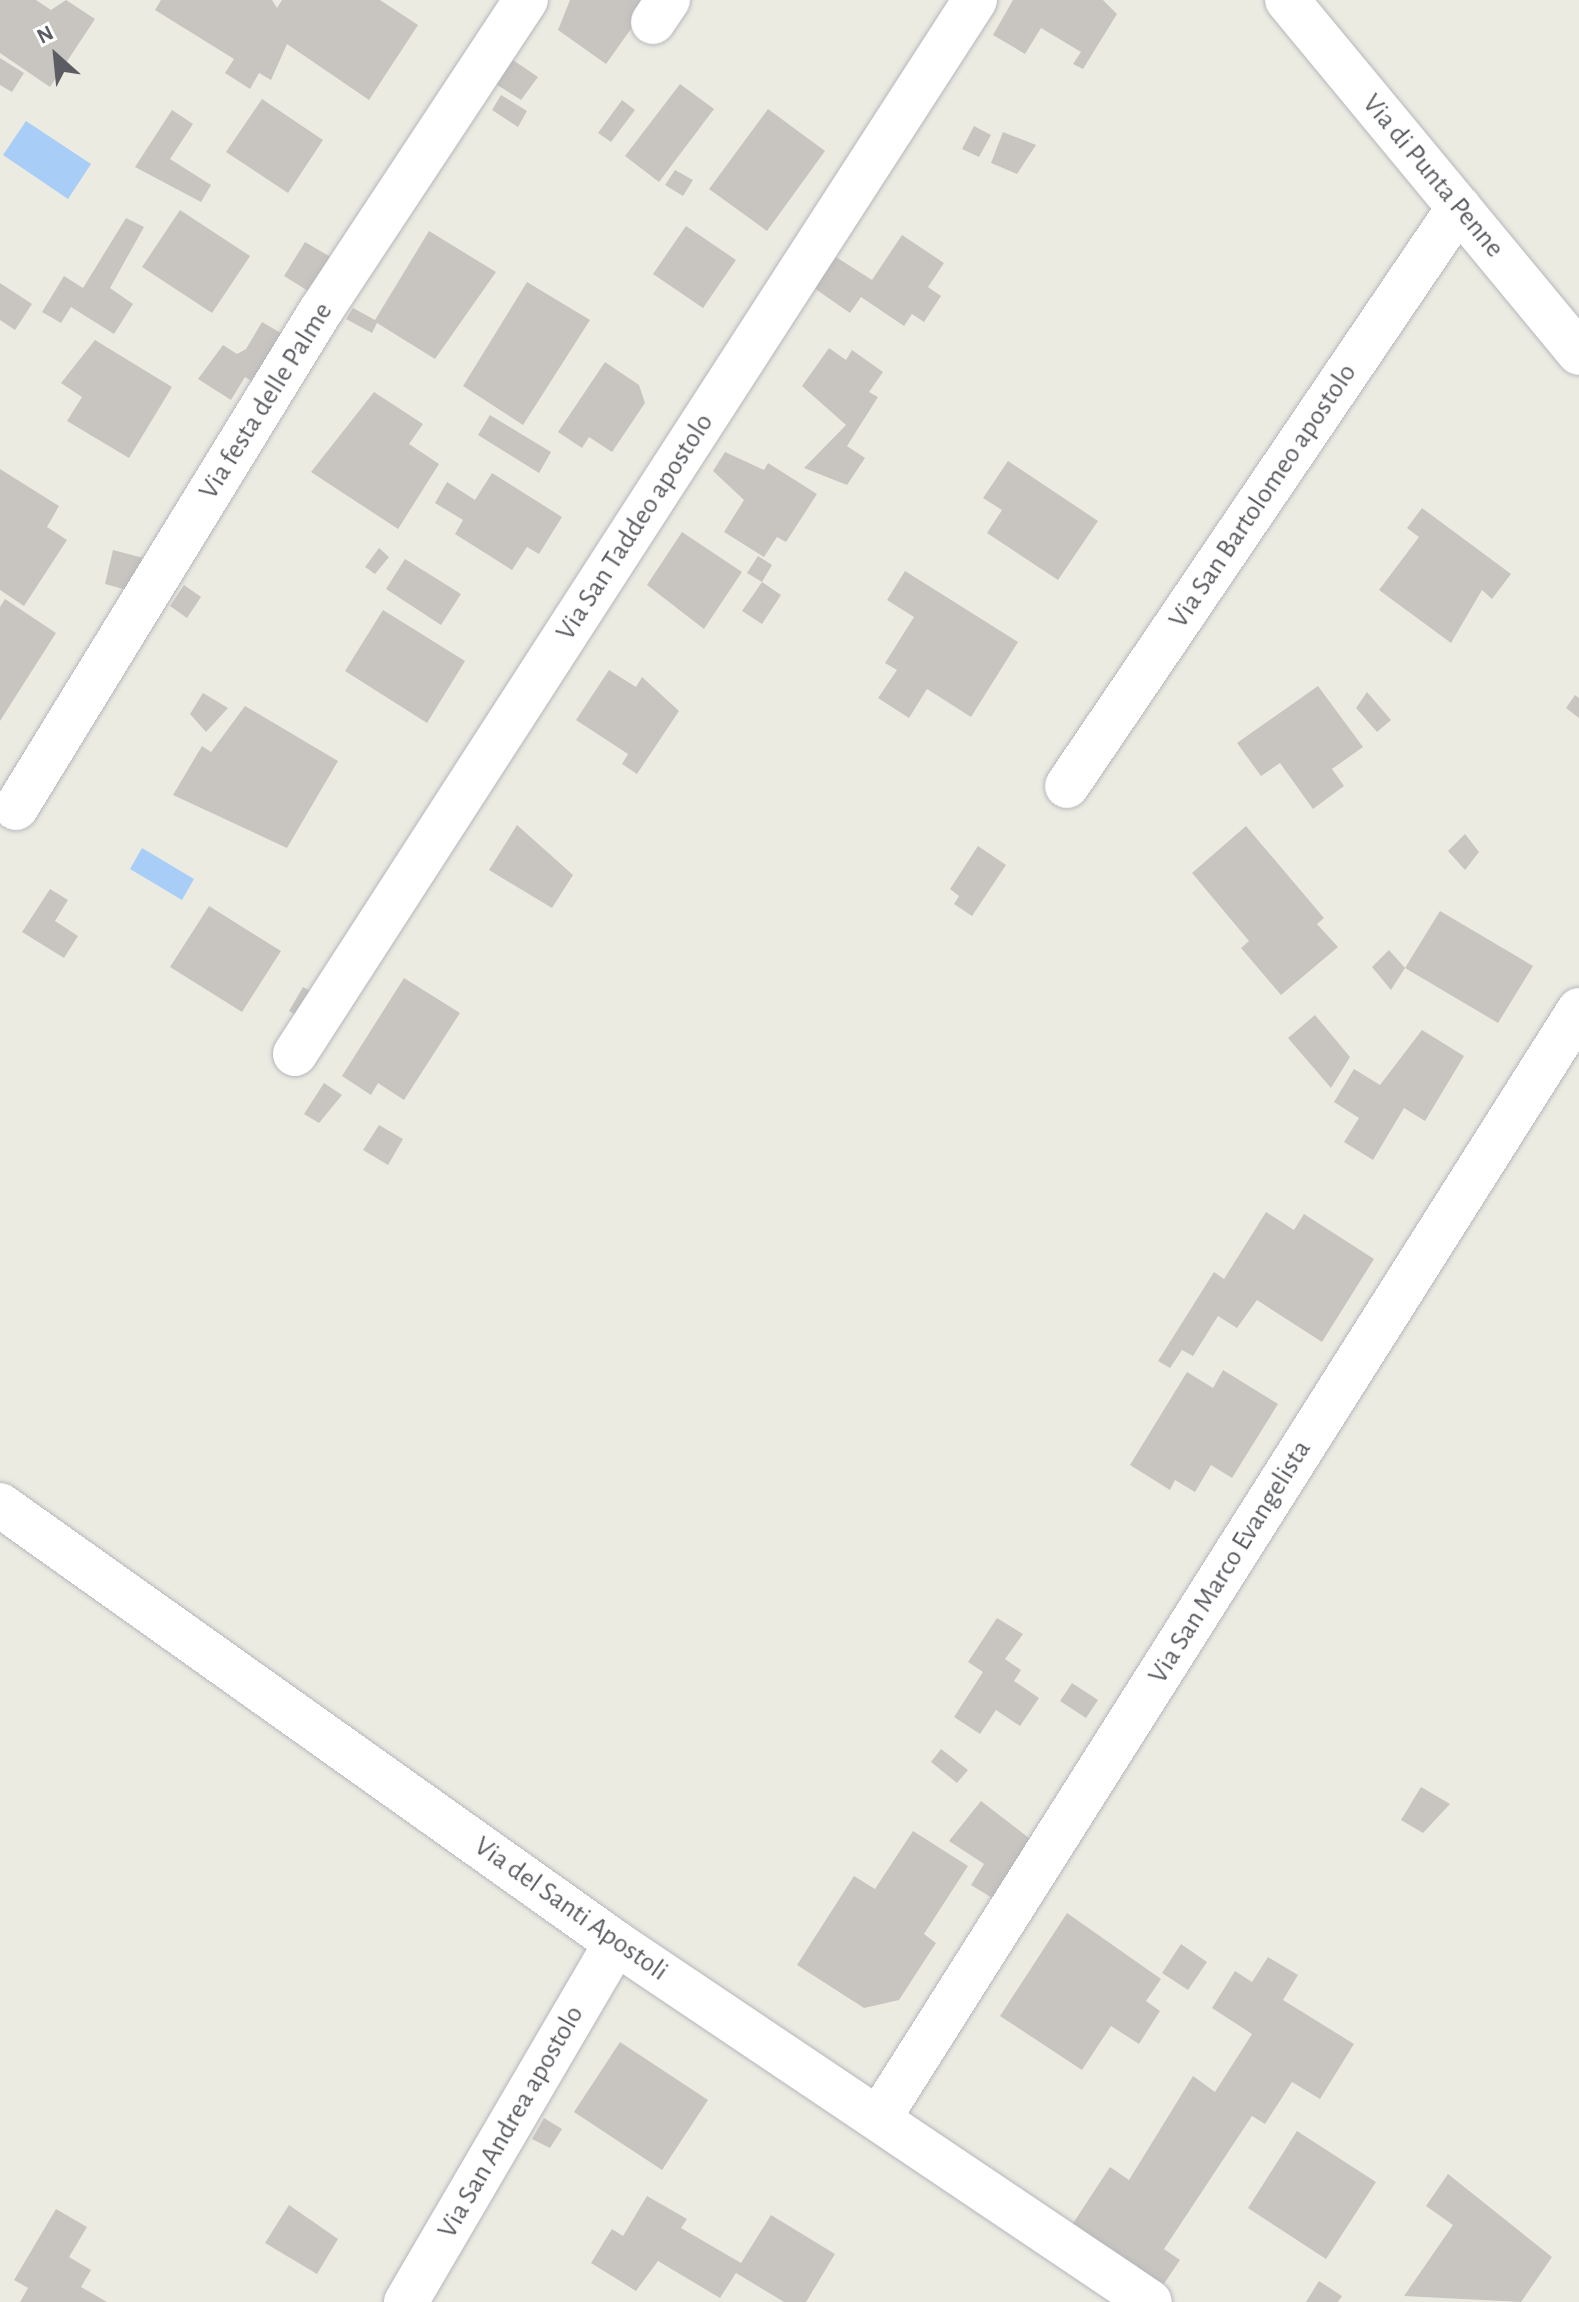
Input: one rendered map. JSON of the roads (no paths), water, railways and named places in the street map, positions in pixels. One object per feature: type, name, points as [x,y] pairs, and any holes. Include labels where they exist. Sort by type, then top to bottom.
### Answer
[{"type":"street","name":"Via festa delle Palme","points":[[16,808],[320,312],[526,0]]},
{"type":"street","name":"Via San Taddeo apostolo","points":[[295,1054],[975,0]]},
{"type":"street","name":"Via di Punta Penne","points":[[1287,0],[1579,353]]},
{"type":"street","name":"Via San Bartolomeo apostolo","points":[[1067,786],[1459,207]]},
{"type":"street","name":"Via San Marco Evangelista","points":[[881,2115],[1579,1010]]},
{"type":"street","name":"Via del Santi Apostoli","points":[[0,1505],[616,1943],[881,2115],[1150,2302]]},
{"type":"street","name":"Via San Andrea apostolo","points":[[406,2302],[616,1943]]},
{"type":"water","points":[[26,121],[91,164],[68,199],[3,155]]},
{"type":"water","points":[[142,848],[194,879],[182,900],[130,869]]}]
